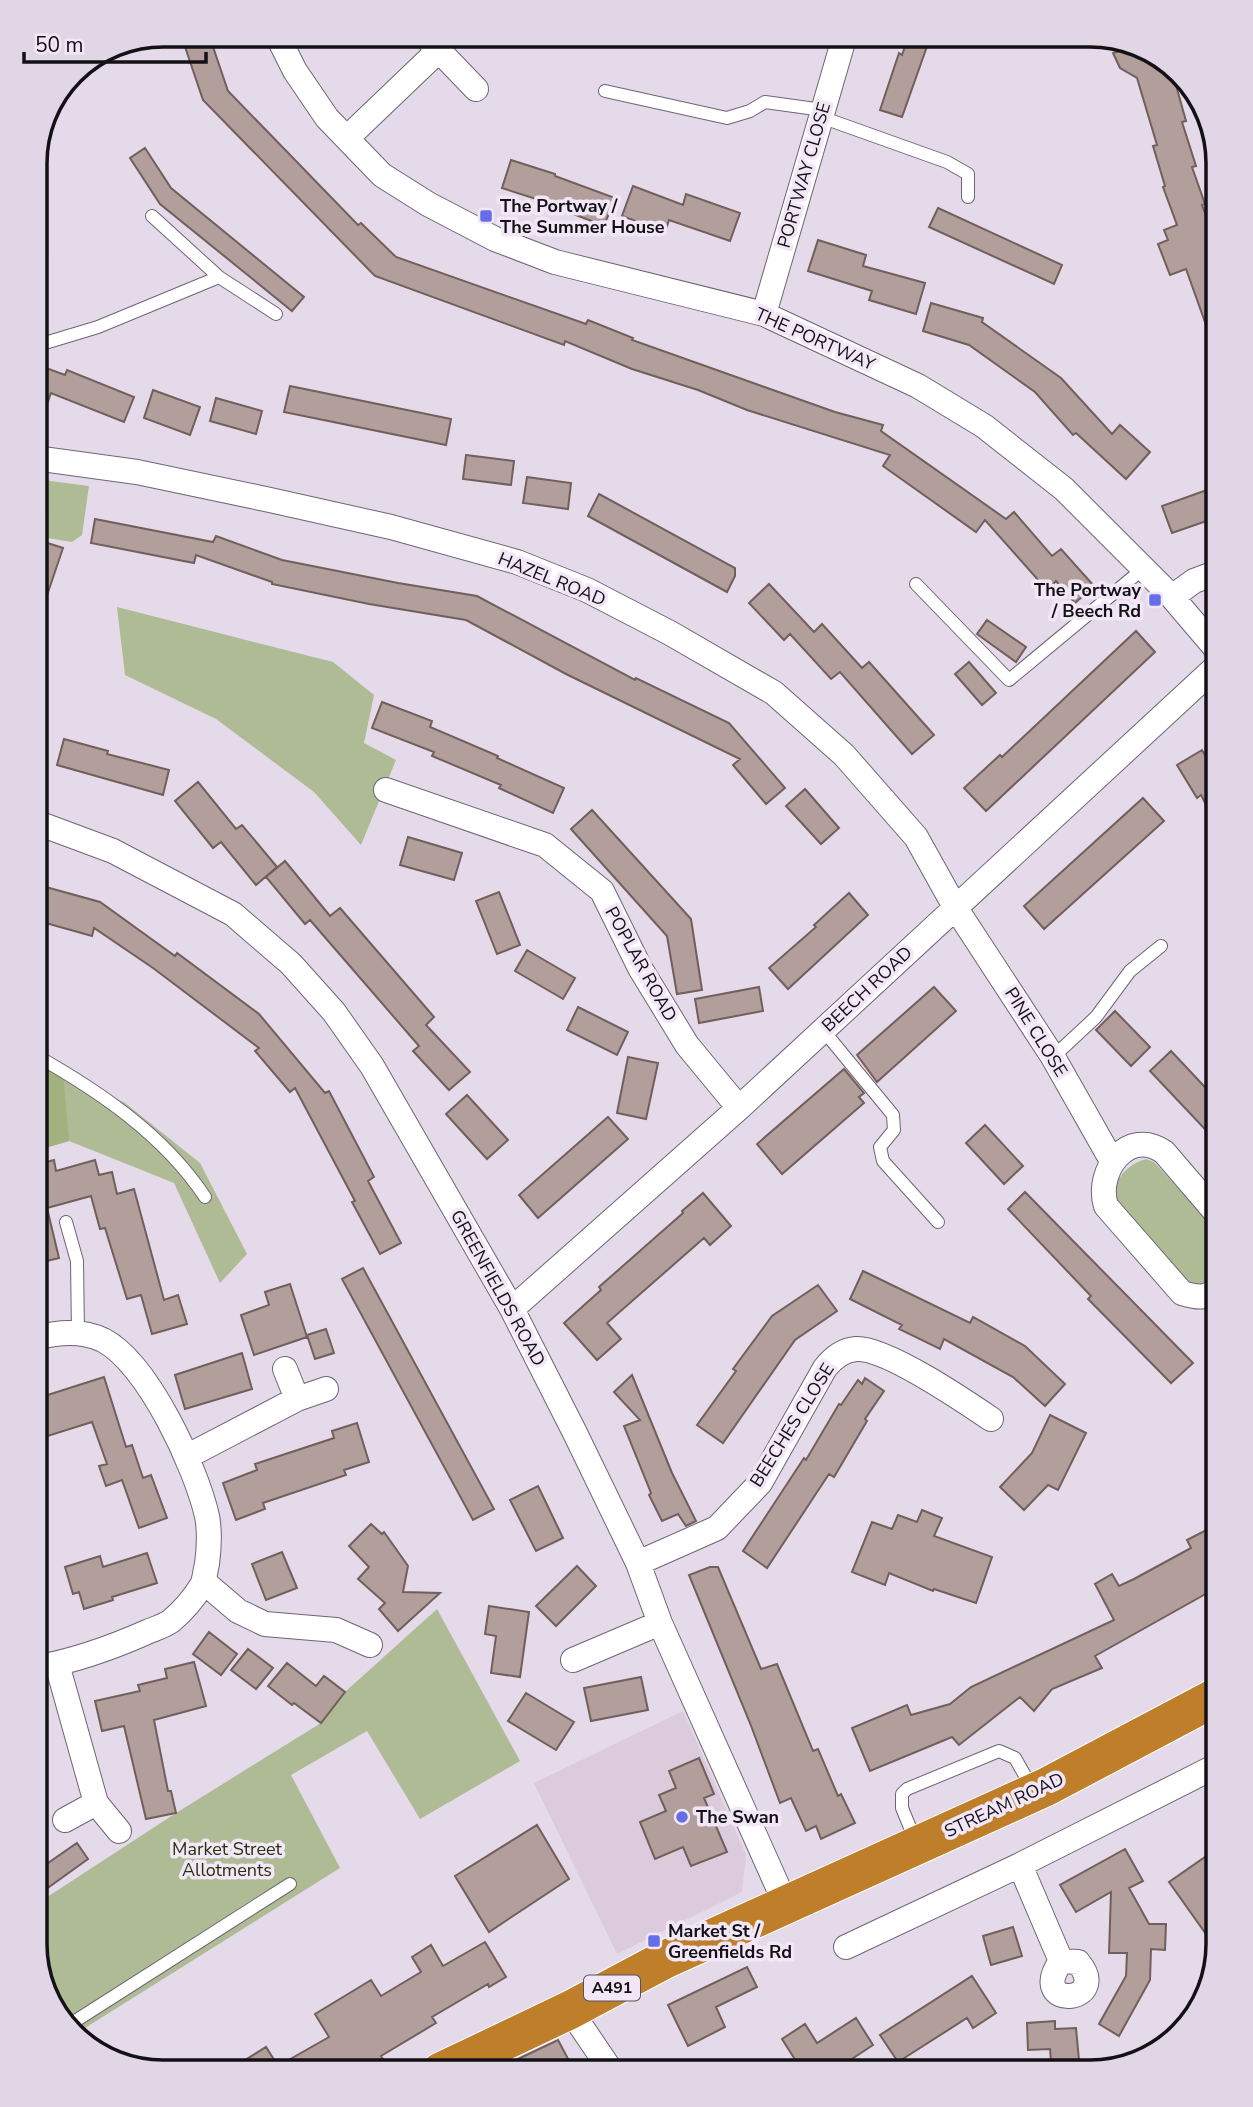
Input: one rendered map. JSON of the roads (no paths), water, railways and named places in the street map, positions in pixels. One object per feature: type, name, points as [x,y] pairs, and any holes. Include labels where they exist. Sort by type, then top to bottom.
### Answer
[{"type":"highway","name":"STREAM ROAD","points":[[786,1905],[1034,1792],[1206,1704]]},
{"type":"highway","name":"A491","points":[[466,2060],[570,2011],[664,1960],[786,1905]]},
{"type":"street","name":"THE PORTWAY","points":[[283,47],[295,71],[327,118],[382,175],[428,204],[495,239],[555,262],[764,314],[918,386],[984,426],[1064,489],[1172,597],[1206,637]]},
{"type":"street","points":[[347,138],[427,47]]},
{"type":"street","points":[[435,47],[476,89]]},
{"type":"street","name":"PORTWAY CLOSE","points":[[764,314],[842,47]]},
{"type":"street","name":"HAZEL ROAD","points":[[47,460],[137,472],[391,527],[517,562],[587,590],[670,633],[774,693],[845,755],[916,837],[955,907]]},
{"type":"street","points":[[1172,597],[1194,581],[1206,576]]},
{"type":"street","name":"BEECH ROAD","points":[[512,1309],[740,1108],[1206,676]]},
{"type":"street","name":"POPLAR ROAD","points":[[403,787],[545,845],[602,891],[640,968],[687,1045],[740,1108]]},
{"type":"street","name":"GREENFIELDS ROAD","points":[[47,826],[113,851],[233,914],[291,964],[334,1012],[372,1066],[512,1309],[638,1563],[660,1623],[786,1905]]},
{"type":"street","name":"PINE CLOSE","points":[[955,907],[1053,1056],[1112,1161]]},
{"type":"street","points":[[1206,1200],[1164,1152],[1155,1146],[1131,1147],[1112,1161],[1104,1188],[1106,1206],[1182,1293],[1195,1298],[1206,1297]]},
{"type":"street","points":[[47,1336],[78,1333],[102,1340],[121,1352],[150,1389],[188,1456],[207,1517],[209,1548],[204,1582],[186,1607],[169,1622],[117,1646],[47,1666]]},
{"type":"street","name":"BEECHES CLOSE","points":[[638,1563],[717,1528],[760,1483],[825,1368],[834,1356],[842,1352],[858,1348],[877,1354],[941,1385],[991,1419]]},
{"type":"street","points":[[285,1369],[297,1399]]},
{"type":"street","points":[[188,1456],[297,1399],[326,1389]]},
{"type":"street","points":[[204,1582],[238,1611],[265,1624],[336,1630],[370,1645]]},
{"type":"street","points":[[573,1660],[660,1623]]},
{"type":"street","points":[[47,1669],[96,1803],[119,1831]]},
{"type":"street","points":[[846,1947],[1020,1866],[1206,1771]]},
{"type":"street","points":[[65,1820],[96,1803]]},
{"type":"street","points":[[1020,1866],[1061,1961]]},
{"type":"street","points":[[570,2011],[604,2060]]},
{"type":"lane","points":[[605,92],[727,118],[750,111],[765,102],[822,114],[947,162],[968,174],[968,197]]},
{"type":"lane","points":[[152,216],[219,277],[276,314]]},
{"type":"lane","points":[[47,342],[98,327],[219,277]]},
{"type":"lane","points":[[916,584],[1009,680],[1144,568]]},
{"type":"lane","points":[[1053,1056],[1096,1017],[1130,971],[1161,946]]},
{"type":"lane","points":[[823,1030],[893,1115],[894,1130],[880,1147],[883,1161],[938,1222]]},
{"type":"lane","points":[[47,1062],[79,1080],[155,1138],[190,1174],[205,1197]]},
{"type":"lane","points":[[66,1222],[77,1261],[78,1333]]},
{"type":"lane","points":[[918,1845],[902,1808],[902,1794],[907,1789],[999,1751],[1009,1753],[1015,1758],[1034,1792]]},
{"type":"lane","points":[[76,2020],[290,1884]]},
{"type":"place","name":"The Portway / The Summer House","points":[[486,216]]},
{"type":"place","name":"The Portway / Beech Rd","points":[[1155,600]]},
{"type":"place","name":"The Swan","points":[[682,1817]]},
{"type":"place","name":"Market St / Greenfields Rd","points":[[654,1941]]},
{"type":"park label","name":"Market Street Allotments","points":[[227,1860]]}]
